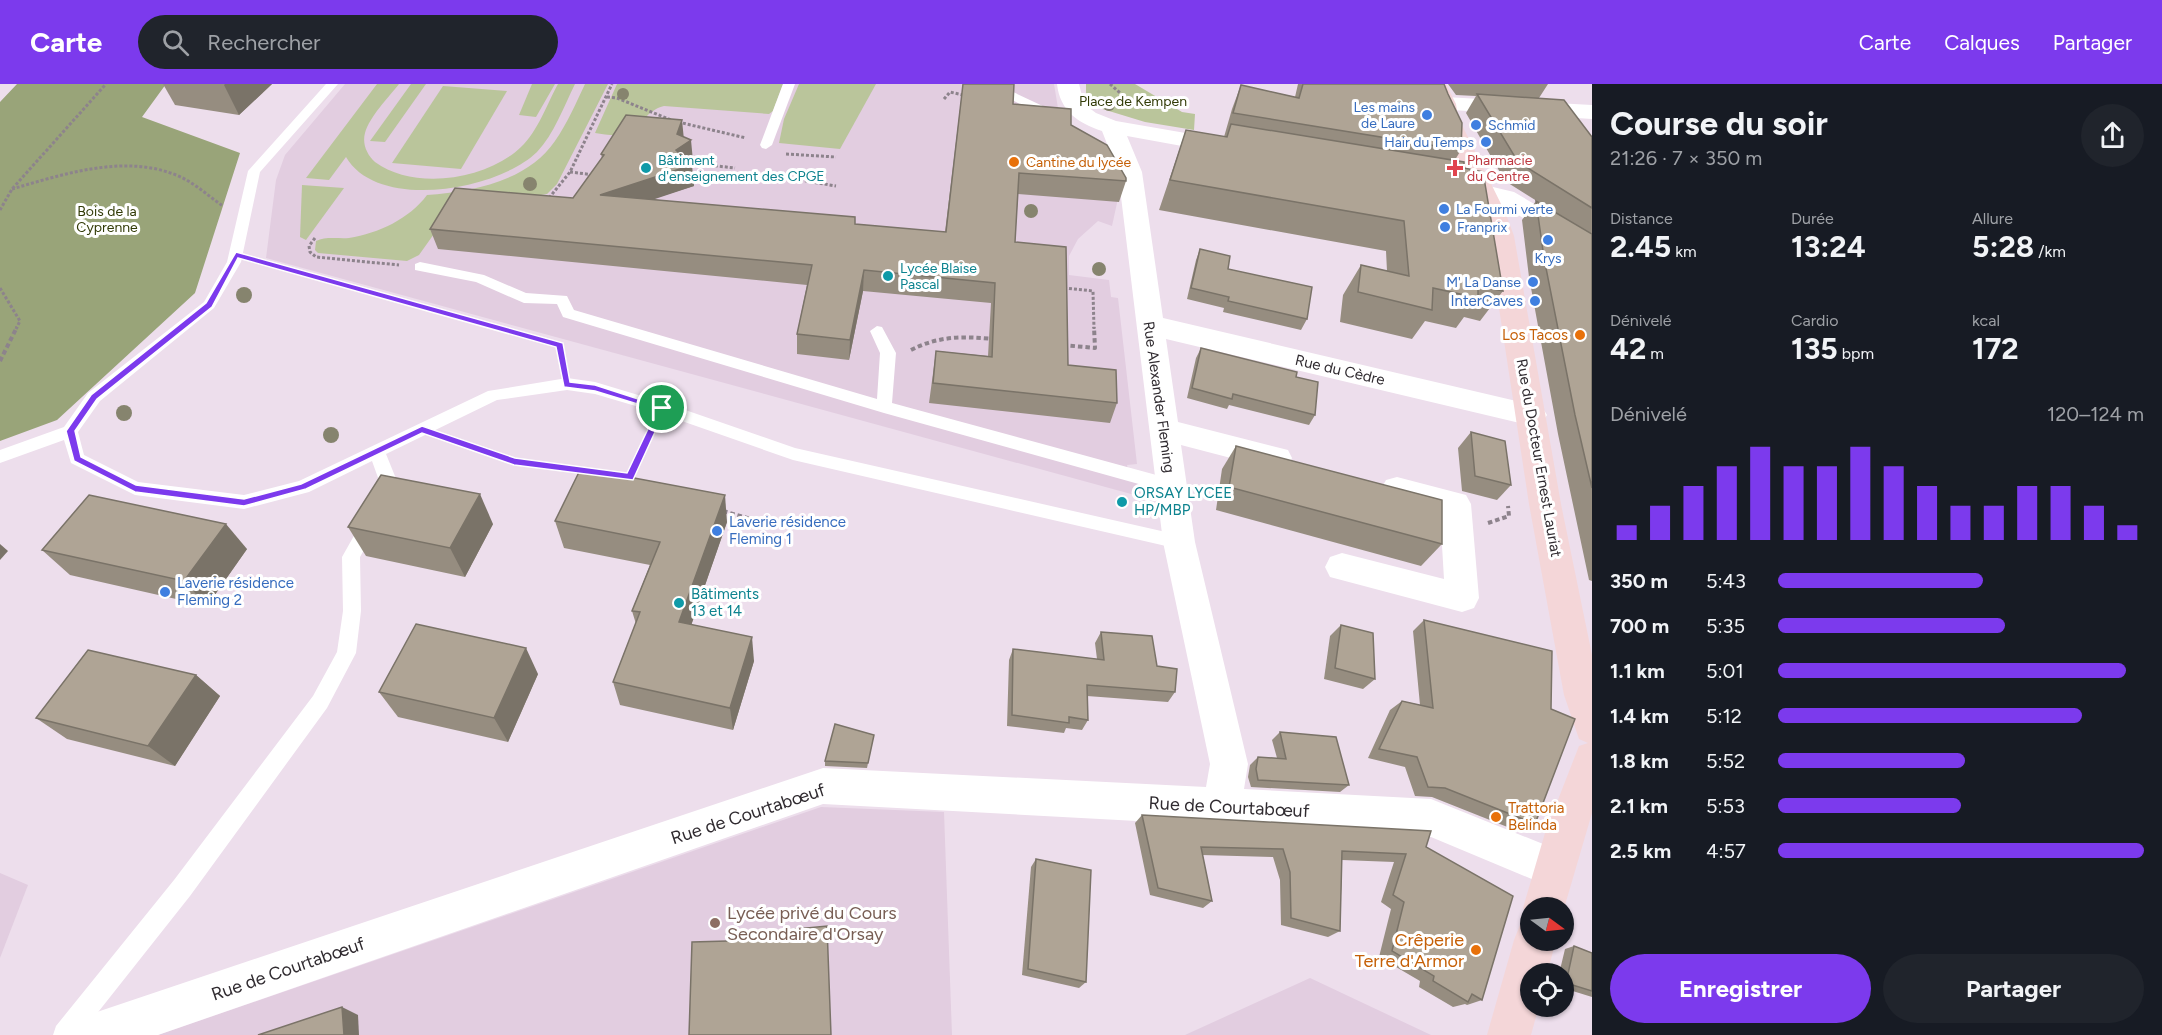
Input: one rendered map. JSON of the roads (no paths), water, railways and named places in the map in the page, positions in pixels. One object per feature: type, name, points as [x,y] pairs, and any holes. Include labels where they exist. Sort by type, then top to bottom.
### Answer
[{"type":"main road","name":"Rue du Docteur Ernest Lauriat","points":[[1435,84],[1445,104],[1447,117],[1483,189],[1501,236],[1545,504],[1582,694],[1592,727]]},
{"type":"main road","points":[[1547,897],[1565,833],[1592,759]]},
{"type":"main road","points":[[1509,1035],[1532,951]]},
{"type":"street","points":[[1072,96],[1087,120],[1112,128],[1253,151]]},
{"type":"street","points":[[1445,104],[1592,112]]},
{"type":"street","name":"Rue Alexander Fleming","points":[[1112,128],[1130,172],[1148,323],[1179,542],[1229,764],[1222,806]]},
{"type":"street","points":[[1433,181],[1483,189],[1505,197],[1592,249]]},
{"type":"street","points":[[1501,236],[1527,226],[1547,224]]},
{"type":"street","name":"Rue du Cèdre","points":[[1148,323],[1173,332],[1532,415]]},
{"type":"street","points":[[1163,429],[1308,466]]},
{"type":"street","points":[[1342,567],[1462,598],[1455,504],[1364,481]]},
{"type":"street","name":"Rue de Courtabœuf","points":[[94,1035],[823,786],[1431,818],[1534,860]]},
{"type":"lane","points":[[0,457],[70,431],[94,397],[209,305],[236,255],[254,171],[332,84]]},
{"type":"lane","points":[[766,145],[789,84]]},
{"type":"lane","points":[[987,84],[1046,112],[1072,96]]},
{"type":"lane","points":[[420,267],[479,278],[524,297],[562,299],[567,313],[884,407],[1171,486]]},
{"type":"lane","points":[[876,331],[888,353],[884,407]]},
{"type":"lane","points":[[70,431],[77,459],[135,488],[244,502],[303,487],[494,394],[567,384],[595,388],[662,408],[793,454],[1179,542]]},
{"type":"lane","points":[[65,1035],[182,888],[320,702],[346,653],[352,610],[351,557],[390,486],[376,452]]},
{"type":"place","name":"Les mains de Laure","points":[[1427,115]]},
{"type":"place","name":"Schmid","points":[[1476,125]]},
{"type":"place","name":"Hair du Temps","points":[[1486,142]]},
{"type":"place","name":"Cantine du lycée","points":[[1014,162]]},
{"type":"place","name":"Bâtiment d'enseignement des CPGE","points":[[646,168]]},
{"type":"place","name":"Pharmacie du Centre","points":[[1455,168]]},
{"type":"place","name":"La Fourmi verte","points":[[1444,209]]},
{"type":"place","name":"Franprix","points":[[1445,227]]},
{"type":"place","name":"Krys","points":[[1548,240]]},
{"type":"place","name":"Lycée Blaise Pascal","points":[[888,276]]},
{"type":"place","name":"M' La Danse","points":[[1533,282]]},
{"type":"place","name":"InterCaves","points":[[1535,301]]},
{"type":"place","name":"Los Tacos","points":[[1580,335]]},
{"type":"place","name":"ORSAY LYCEE HP/MBP","points":[[1122,502]]},
{"type":"place","name":"Laverie résidence Fleming 1","points":[[717,531]]},
{"type":"place","name":"Laverie résidence Fleming 2","points":[[165,592]]},
{"type":"place","name":"Bâtiments 13 et 14","points":[[679,603]]},
{"type":"place","name":"Trattoria Belinda","points":[[1496,817]]},
{"type":"place","name":"Lycée privé du Cours Secondaire d'Orsay","points":[[715,923]]},
{"type":"place","name":"Crêperie Terre d'Armor","points":[[1476,950]]},
{"type":"park label","name":"Place de Kempen","points":[[1133,101]]},
{"type":"park label","name":"Bois de la Cyprenne","points":[[107,220]]}]
